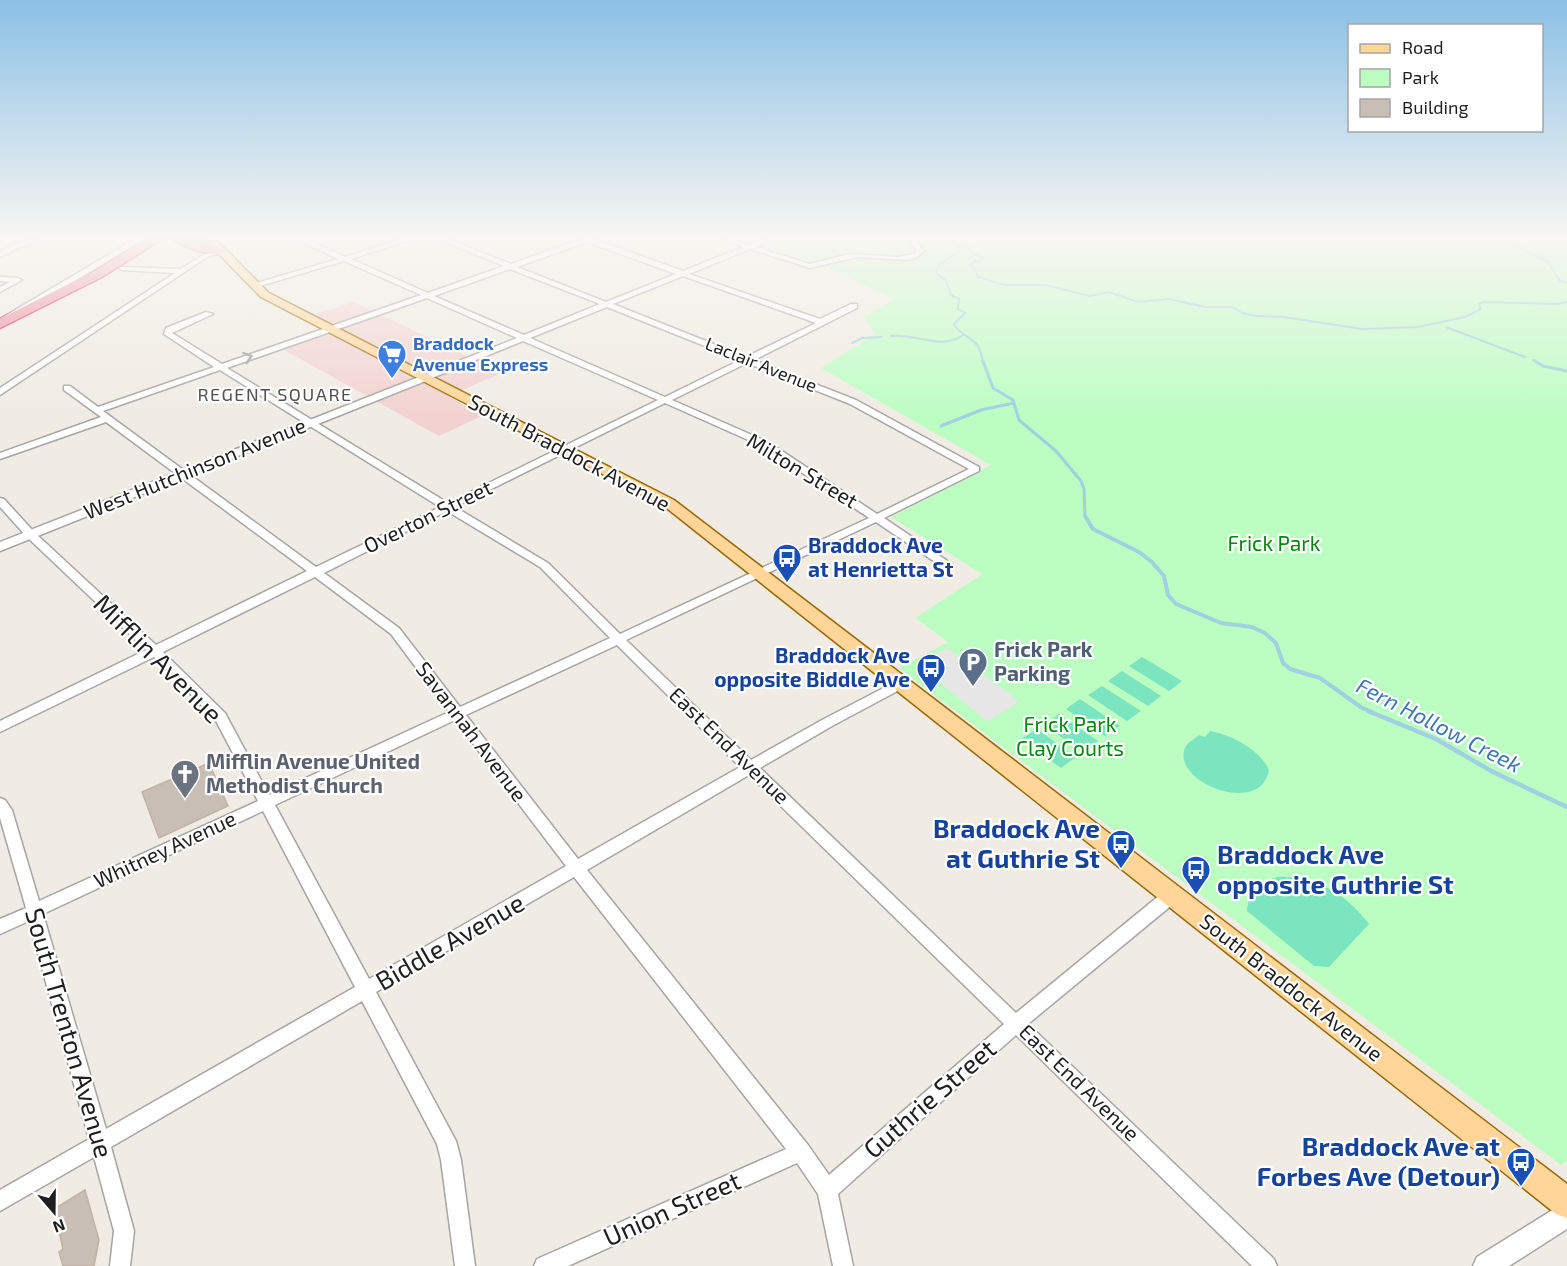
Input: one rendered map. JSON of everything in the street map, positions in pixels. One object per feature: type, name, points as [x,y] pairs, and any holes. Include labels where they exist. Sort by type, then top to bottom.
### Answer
[{"type":"highway","points":[[0,324],[51,298]]},
{"type":"main road","name":"South Braddock Avenue","points":[[271,298],[669,503],[1567,1203]]},
{"type":"street","points":[[0,324],[43,298]]},
{"type":"street","points":[[0,392],[141,298]]},
{"type":"street","points":[[97,410],[420,298]]},
{"type":"street","points":[[431,298],[522,339]]},
{"type":"street","name":"Laclair Avenue","points":[[593,298],[863,406],[974,466]]},
{"type":"street","points":[[424,378],[623,298]]},
{"type":"street","points":[[750,298],[822,324]]},
{"type":"street","name":"Overton Street","points":[[0,727],[822,324],[854,306]]},
{"type":"street","name":"East End Avenue","points":[[209,314],[169,330],[168,333],[380,466],[544,565],[1267,1266]]},
{"type":"street","name":"Milton Street","points":[[522,339],[767,445],[942,562]]},
{"type":"street","name":"West Hutchinson Avenue","points":[[0,547],[424,378]]},
{"type":"street","name":"Savannah Avenue","points":[[67,388],[395,631],[801,1152],[827,1190]]},
{"type":"street","points":[[0,456],[108,418]]},
{"type":"street","name":"Whitney Avenue","points":[[0,927],[758,574],[975,470],[974,466]]},
{"type":"street","name":"Mifflin Avenue","points":[[0,501],[31,535],[155,651],[220,716],[446,1142],[451,1160],[465,1266]]},
{"type":"street","name":"Biddle Avenue","points":[[0,1201],[901,684]]},
{"type":"street","name":"South Trenton Avenue","points":[[0,804],[5,810],[35,911],[124,1231],[120,1266]]},
{"type":"street","name":"Guthrie Street","points":[[827,1190],[1017,1023],[1172,895]]},
{"type":"street","name":"Union Street","points":[[544,1266],[801,1152]]},
{"type":"street","points":[[827,1190],[843,1266]]},
{"type":"street","points":[[1486,1266],[1567,1214]]},
{"type":"shaded area","name":"REGENT SQUARE","points":[[354,302],[502,373],[448,396],[482,416],[439,436],[284,350],[340,330],[315,314]]},
{"type":"shaded area","name":"Frick Park Parking","points":[[947,648],[1010,694],[1018,703],[987,721],[918,665]]},
{"type":"green space","name":"Frick Park","points":[[892,298],[1567,298],[1567,1161],[1561,1165],[899,668],[948,642],[915,618],[982,574],[891,517],[991,465],[821,368],[875,334],[864,317],[894,299]]},
{"type":"green space","points":[[1142,657],[1182,681],[1169,691],[1129,666]]},
{"type":"green space","points":[[1122,671],[1161,696],[1148,706],[1108,681]]},
{"type":"green space","points":[[1102,686],[1141,711],[1127,721],[1088,695]]},
{"type":"green space","points":[[1080,699],[1120,726],[1105,736],[1066,709]]},
{"type":"green space","name":"Frick Park Clay Courts","points":[[1059,714],[1098,741],[1083,752],[1044,725]]},
{"type":"green space","points":[[1037,729],[1076,757],[1061,768],[1021,739]]},
{"type":"green space","points":[[1210,731],[1244,744],[1265,762],[1269,770],[1263,784],[1251,791],[1236,793],[1205,784],[1193,774],[1185,763],[1185,748],[1199,735],[1205,737]]},
{"type":"green space","points":[[1277,877],[1304,879],[1329,888],[1360,913],[1369,924],[1329,967],[1314,966],[1247,911],[1250,898],[1256,889]]},
{"type":"building","name":"Mifflin Avenue United Methodist Church","points":[[209,763],[228,806],[159,838],[142,792]]},
{"type":"building","points":[[85,1190],[99,1240],[94,1266],[63,1266],[59,1252],[63,1249],[54,1209]]},
{"type":"waterway","name":"Fern Hollow Creek","points":[[957,298],[958,309],[965,313],[954,324],[959,331],[977,344],[983,363]]},
{"type":"waterway","points":[[1127,298],[1138,302],[1169,299],[1205,307],[1232,307],[1242,313],[1256,316],[1284,317],[1362,329],[1418,327],[1465,317],[1481,309],[1479,304],[1482,302],[1558,304],[1567,302]]},
{"type":"waterway","points":[[1446,327],[1525,357]]},
{"type":"waterway","points":[[891,336],[937,342],[955,340],[963,335]]},
{"type":"waterway","points":[[852,343],[862,338],[882,337]]},
{"type":"waterway","points":[[1533,360],[1538,363]]},
{"type":"waterway","name":"Fern Hollow Creek","points":[[983,361],[993,388],[1013,400],[1014,403]]},
{"type":"waterway","points":[[1535,361],[1543,366],[1567,371]]},
{"type":"waterway","points":[[941,426],[981,410],[1014,403]]},
{"type":"waterway","name":"Fern Hollow Creek","points":[[1014,403],[1019,420],[1056,451],[1081,481],[1084,489],[1085,517]]},
{"type":"waterway","name":"Fern Hollow Creek","points":[[1085,516],[1093,529],[1139,552],[1152,562],[1164,576],[1168,595],[1176,604],[1221,623],[1252,627],[1265,633],[1276,643],[1283,663],[1290,669],[1320,678],[1362,708],[1372,712]]},
{"type":"waterway","name":"Fern Hollow Creek","points":[[1368,711],[1436,739],[1493,772],[1567,807]]},
{"type":"place","name":"Braddock Avenue Express","points":[[392,380]]},
{"type":"place","name":"Braddock Ave at Henrietta St","points":[[787,584]]},
{"type":"place","name":"Frick Park Parking","points":[[973,688]]},
{"type":"place","name":"Braddock Ave opposite Biddle Ave","points":[[931,694]]},
{"type":"place","name":"Mifflin Avenue United Methodist Church","points":[[185,800]]},
{"type":"place","name":"Braddock Ave at Guthrie St","points":[[1121,870]]},
{"type":"place","name":"Braddock Ave opposite Guthrie St","points":[[1196,896]]},
{"type":"place","name":"Braddock Ave at Forbes Ave (Detour)","points":[[1521,1188]]},
{"type":"district","name":"REGENT SQUARE","points":[[275,395]]}]
